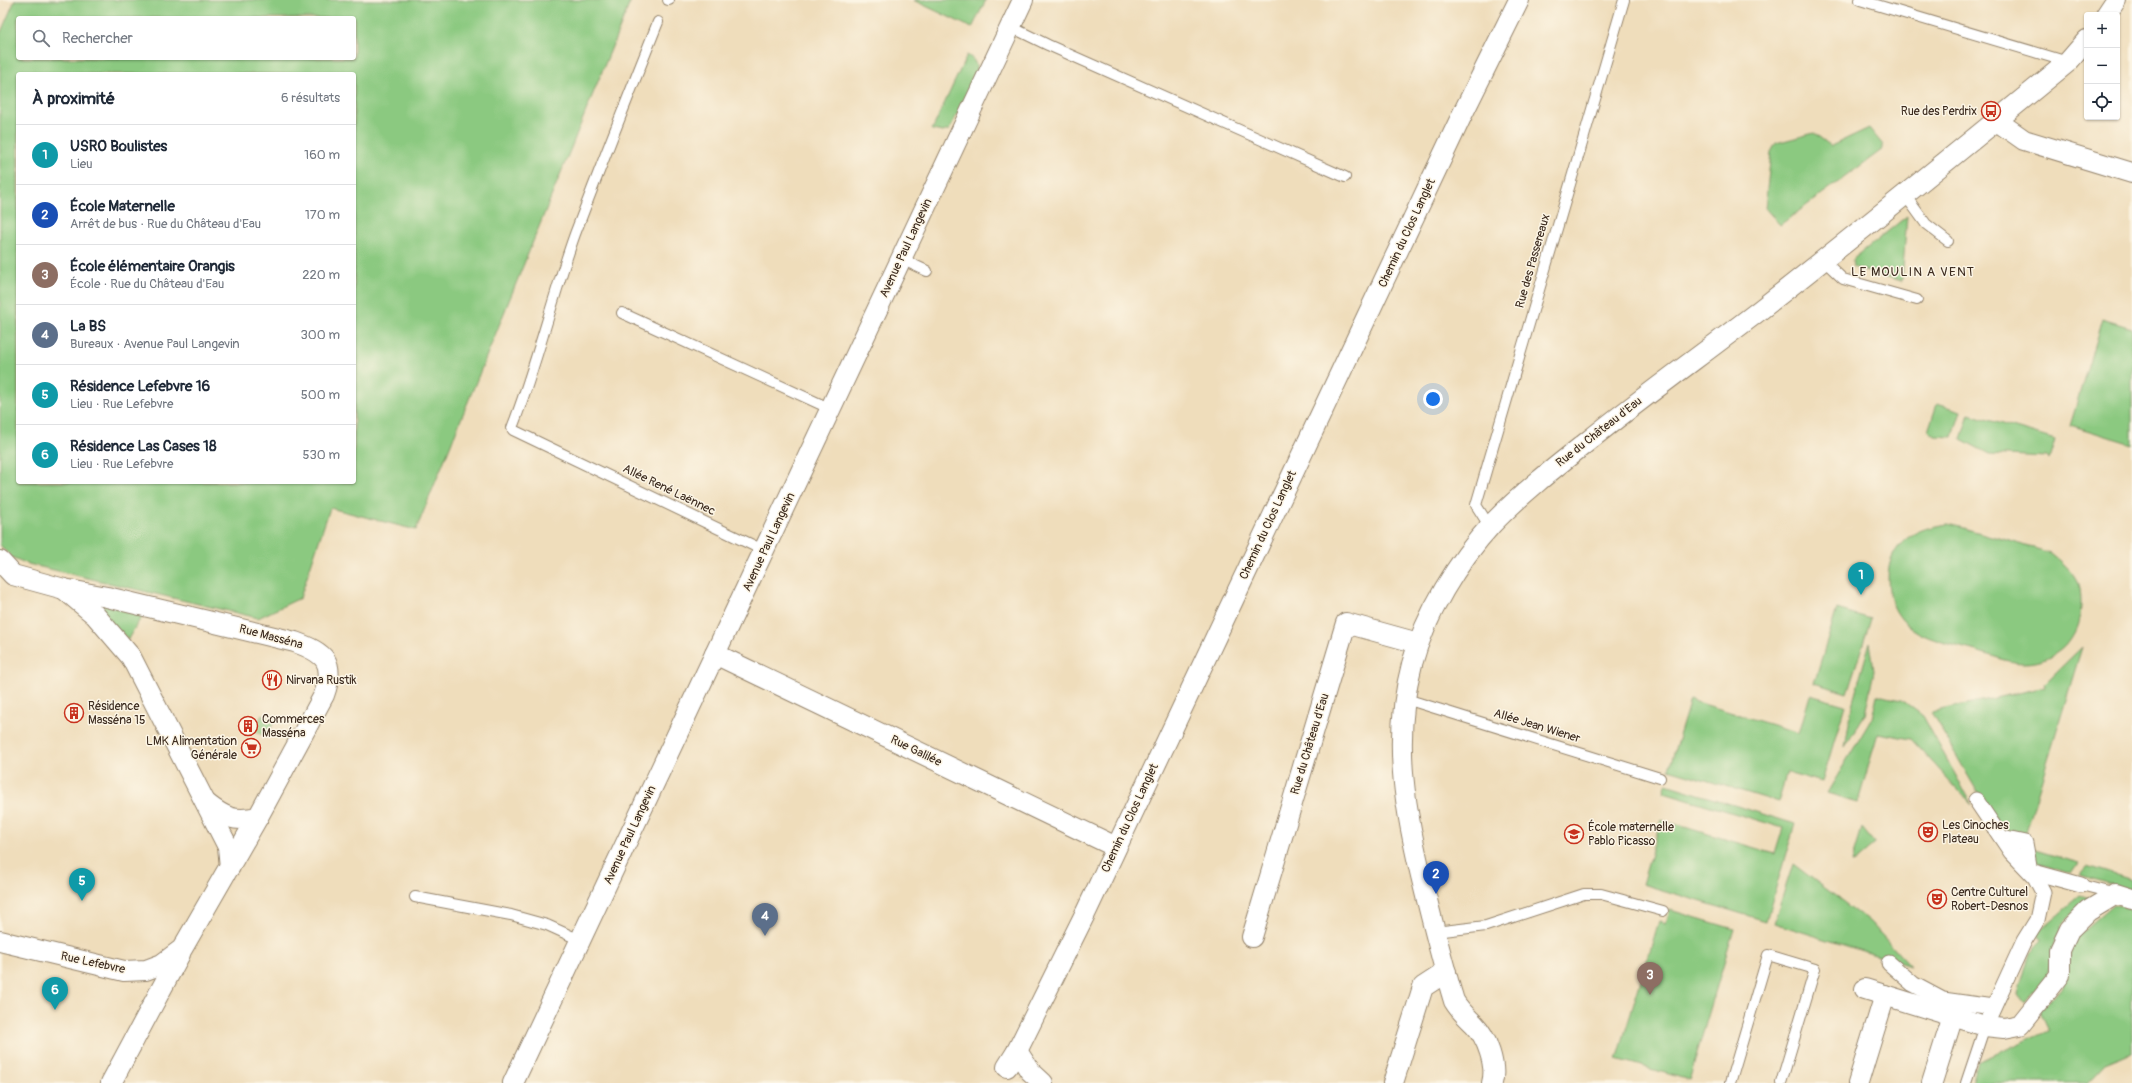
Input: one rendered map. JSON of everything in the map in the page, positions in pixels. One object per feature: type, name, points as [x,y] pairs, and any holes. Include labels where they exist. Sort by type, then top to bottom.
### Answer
[{"type":"street","name":"Avenue Paul Langevin","points":[[513,1083],[765,551],[1023,0]]},
{"type":"street","name":"Chemin du Clos Langlet","points":[[1043,1083],[1030,1071],[1012,1059],[1116,847],[1462,115],[1519,0]]},
{"type":"street","points":[[2108,12],[2116,0]]},
{"type":"street","name":"Rue du Château d'Eau","points":[[1492,1083],[1493,1066],[1487,1047],[1478,1028],[1460,1012],[1446,972],[1418,864],[1406,805],[1402,776],[1406,699],[1411,668],[1418,643],[1429,617],[1450,582],[1490,527],[1513,503],[1565,459],[1905,195],[2068,62],[2084,43]]},
{"type":"street","points":[[1997,120],[2024,140],[2132,173]]},
{"type":"street","name":"Rue Masséna","points":[[0,561],[13,575],[64,589],[107,596],[295,642],[316,650],[323,656],[328,668],[329,680],[324,695],[230,868]]},
{"type":"street","name":"Rue Masséna","points":[[64,589],[95,615],[131,657],[228,847],[230,868]]},
{"type":"street","name":"Rue du Château d'Eau","points":[[1252,937],[1346,623],[1418,643]]},
{"type":"street","name":"Rue Galilée","points":[[715,654],[1116,847]]},
{"type":"street","points":[[1976,800],[2011,852],[2030,871],[2043,892],[2037,920],[2024,941],[1992,1007],[1985,1026]]},
{"type":"street","name":"Rue Masséna","points":[[206,803],[221,815],[228,817],[240,820],[258,817]]},
{"type":"street","name":"Rue Lefebvre","points":[[0,941],[124,971],[146,970],[162,964],[182,949],[230,868]]},
{"type":"street","points":[[2030,871],[2081,885]]},
{"type":"street","points":[[1865,989],[1985,1026],[2004,1028],[2020,1026],[2060,975],[2060,950],[2070,929],[2088,911],[2124,896]]},
{"type":"street","points":[[112,1083],[182,949]]},
{"type":"street","points":[[1889,963],[1914,984],[1943,1000],[1992,1007]]},
{"type":"street","points":[[1393,1083],[1423,987],[1446,972]]},
{"type":"street","points":[[1858,1083],[1886,995]]},
{"type":"street","points":[[1932,1083],[1953,1016]]},
{"type":"lane","name":"Rue des Passereaux","points":[[1490,527],[1476,505],[1624,0]]},
{"type":"lane","points":[[1860,0],[2068,62]]},
{"type":"lane","name":"Allée René Laënnec","points":[[658,22],[575,234],[552,303],[526,391],[512,428],[513,430],[765,551]]},
{"type":"lane","points":[[1011,27],[1048,46],[1345,177]]},
{"type":"lane","points":[[1905,195],[1926,224],[1948,241]]},
{"type":"lane","points":[[901,259],[927,271]]},
{"type":"lane","points":[[1822,260],[1843,279],[1917,300]]},
{"type":"lane","points":[[622,313],[831,409]]},
{"type":"lane","name":"Allée Jean Wiener","points":[[1406,699],[1660,778]]},
{"type":"lane","points":[[2081,885],[2124,896]]},
{"type":"lane","points":[[1435,932],[1486,926],[1584,894],[1601,894],[1662,911]]},
{"type":"lane","points":[[415,897],[511,915],[547,925],[580,940]]},
{"type":"lane","points":[[1730,1083],[1768,955],[1815,969],[1781,1083]]},
{"type":"lane","points":[[1966,1083],[1985,1026]]},
{"type":"green space","points":[[15,0],[631,0],[416,530],[330,508],[300,598],[258,618],[28,564],[11,557],[0,545],[0,34]]},
{"type":"green space","points":[[913,0],[986,0],[972,28]]},
{"type":"green space","points":[[967,55],[976,65],[975,76],[969,91],[949,130],[943,132],[932,130]]},
{"type":"green space","points":[[1869,128],[1883,145],[1883,149],[1780,225],[1765,208],[1771,152],[1776,143],[1814,133],[1831,146]]},
{"type":"green space","points":[[1907,216],[1902,281],[1853,267],[1852,260]]},
{"type":"green space","points":[[2102,319],[2132,328],[2132,444],[2070,425]]},
{"type":"green space","points":[[1937,404],[1961,411],[1953,437],[1934,436],[1928,431]]},
{"type":"green space","points":[[1969,414],[2055,440],[2049,460],[2046,457],[1989,454],[1961,439]]},
{"type":"green space","points":[[1949,524],[2051,553],[2067,567],[2079,584],[2081,592],[2081,605],[2080,617],[2076,628],[2071,638],[2064,646],[2046,659],[2035,662],[2018,663],[1936,640],[1912,629],[1903,620],[1895,610],[1890,596],[1888,575],[1890,563],[1894,554],[1899,546],[1913,534],[1939,525]]},
{"type":"green space","points":[[105,601],[147,611],[128,639],[98,612]]},
{"type":"green space","points":[[1837,609],[1871,619],[1847,693],[1814,683]]},
{"type":"green space","points":[[1870,642],[1874,671],[1865,714],[1845,747],[1852,705]]},
{"type":"green space","points":[[2082,647],[2025,835],[2004,830],[1981,798],[1931,712],[2045,687],[2044,684]]},
{"type":"green space","points":[[1810,695],[1845,705],[1822,782],[1787,772],[1778,802],[1669,769],[1690,700],[1799,733]]},
{"type":"green space","points":[[1877,695],[1902,700],[1923,716],[1972,805],[1911,739],[1878,733],[1858,802],[1827,793],[1872,718]]},
{"type":"green space","points":[[262,715],[274,722],[266,737],[254,730]]},
{"type":"green space","points":[[1666,784],[1795,824],[1766,921],[1642,884],[1661,820],[1775,854],[1783,828],[1664,792]]},
{"type":"green space","points":[[1862,828],[1875,844],[1853,863],[1852,861]]},
{"type":"green space","points":[[2035,850],[2079,863],[2072,873],[2032,860]]},
{"type":"green space","points":[[1793,864],[1870,922],[1910,966],[1774,923]]},
{"type":"green space","points":[[2088,866],[2132,880],[2132,891],[2080,875]]},
{"type":"green space","points":[[2080,895],[2089,898],[2061,926],[2047,975],[2025,1003],[2018,994],[2030,952],[2042,940],[2037,932]]},
{"type":"green space","points":[[2114,904],[2132,909],[2132,1053],[2105,1064],[2087,1083],[1972,1083],[1978,1062],[2049,1030],[2040,1011],[2062,986],[2075,938]]},
{"type":"green space","points":[[1670,910],[1734,929],[1689,1080],[1617,1059],[1659,921],[1666,923]]},
{"type":"place","name":"Rue des Perdrix","points":[[1991,111]]},
{"type":"place","name":"USRO Boulistes","points":[[1861,595]]},
{"type":"place","name":"Nirvana Rustik","points":[[272,680]]},
{"type":"place","name":"Résidence Masséna 15","points":[[74,713]]},
{"type":"place","name":"Commerces Masséna","points":[[248,726]]},
{"type":"place","name":"LMK Alimentation Générale","points":[[251,748]]},
{"type":"place","name":"Les Cinoches Plateau","points":[[1928,832]]},
{"type":"place","name":"École maternelle Pablo Picasso","points":[[1574,834]]},
{"type":"place","name":"École Maternelle","points":[[1436,894]]},
{"type":"place","name":"Centre Culturel Robert-Desnos","points":[[1937,899]]},
{"type":"place","name":"Résidence Lefebvre 16","points":[[82,901]]},
{"type":"place","name":"La BS","points":[[765,936]]},
{"type":"place","name":"École élémentaire Orangis","points":[[1650,995]]},
{"type":"place","name":"Résidence Las Cases 18","points":[[55,1010]]},
{"type":"district","name":"LE MOULIN A VENT","points":[[1913,272]]}]
